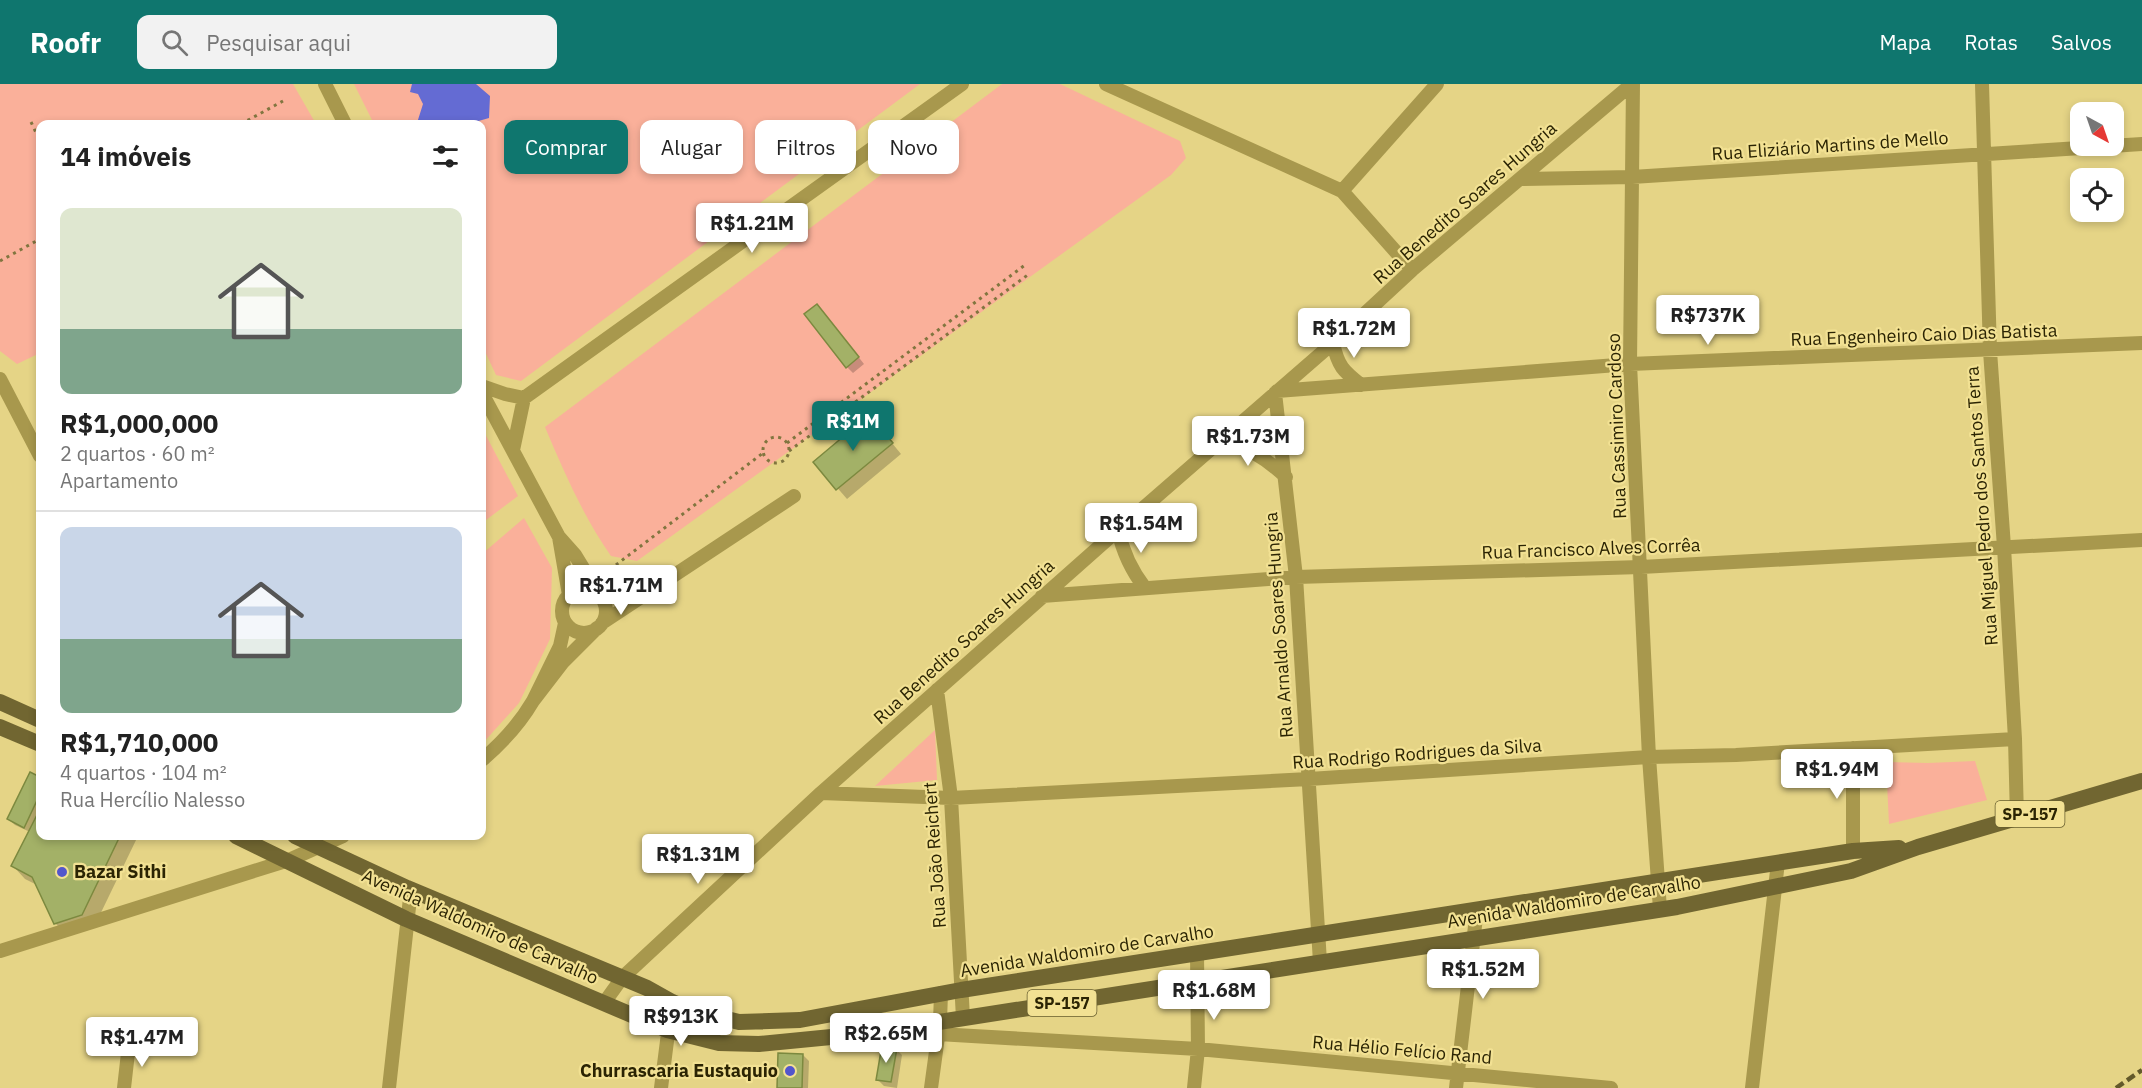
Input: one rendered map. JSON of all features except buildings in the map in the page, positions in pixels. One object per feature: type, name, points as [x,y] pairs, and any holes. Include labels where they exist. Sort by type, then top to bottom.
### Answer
[{"type":"main road","points":[[0,702],[36,718]]},
{"type":"main road","points":[[0,727],[36,742]]},
{"type":"main road","name":"Avenida Waldomiro de Carvalho","points":[[245,840],[406,919],[667,1030],[719,1043],[759,1044],[939,1028],[963,1018],[1660,909],[1851,871],[1918,847],[2142,781]]},
{"type":"main road","name":"Avenida Waldomiro de Carvalho","points":[[303,840],[411,890],[646,988],[672,1002],[694,1011],[739,1022],[800,1020],[941,993],[1853,850],[1918,847]]},
{"type":"street","points":[[325,84],[343,120]]},
{"type":"street","points":[[513,450],[524,398],[962,84]]},
{"type":"street","points":[[1106,84],[1342,191],[1412,270]]},
{"type":"street","points":[[1342,191],[1437,84]]},
{"type":"street","name":"Rua Cassimiro Cardoso","points":[[1633,84],[1630,364],[1649,757],[1660,909]]},
{"type":"street","name":"Rua Benedito Soares Hungria","points":[[604,1003],[622,978],[821,793],[1042,596],[1333,343],[1412,270],[1633,84]]},
{"type":"street","name":"Rua Miguel Pedro dos Santos Terra","points":[[1982,84],[1990,351],[2004,547],[2017,818]]},
{"type":"street","name":"Rua Eliziário Martins de Mello","points":[[1520,179],[1632,177],[2142,144]]},
{"type":"street","points":[[1333,343],[1337,362],[1343,371],[1361,385]]},
{"type":"street","name":"Rua Engenheiro Caio Dias Batista","points":[[1276,392],[1630,364],[2142,343]]},
{"type":"street","points":[[0,379],[36,448]]},
{"type":"street","points":[[486,387],[524,398]]},
{"type":"street","name":"Rua Arnaldo Soares Hungria","points":[[1276,392],[1296,577],[1320,962]]},
{"type":"street","points":[[486,400],[559,537],[575,555],[601,597],[606,610],[600,626],[563,662],[533,701]]},
{"type":"street","points":[[1220,440],[1256,453],[1286,477]]},
{"type":"street","points":[[565,623],[577,632],[584,633],[600,626],[794,496]]},
{"type":"street","points":[[1118,530],[1127,561],[1145,588]]},
{"type":"street","points":[[486,757],[519,724],[560,646],[565,623],[562,608],[569,595],[559,537]]},
{"type":"street","name":"Rua Francisco Alves Corrêa","points":[[1042,596],[1296,577],[1641,567],[2142,540]]},
{"type":"street","points":[[569,595],[583,589],[590,590],[601,597]]},
{"type":"street","name":"Rua João Reichert","points":[[937,690],[951,798],[963,1018]]},
{"type":"street","name":"Rua Rodrigo Rodrigues da Silva","points":[[821,793],[951,798],[1309,779],[1649,757],[1736,755],[2015,739]]},
{"type":"street","points":[[1853,748],[1853,850]]},
{"type":"street","points":[[0,951],[289,860],[334,840]]},
{"type":"street","points":[[1752,1088],[1778,862]]},
{"type":"street","points":[[389,1088],[411,890]]},
{"type":"street","points":[[1455,1088],[1477,909]]},
{"type":"street","points":[[1194,1088],[1199,982],[1197,953]]},
{"type":"street","points":[[931,1088],[941,993]]},
{"type":"street","points":[[660,1088],[672,1002]]},
{"type":"street","name":"Rua Hélio Felício Rand","points":[[939,1028],[1457,1072],[1611,1088]]},
{"type":"street","points":[[124,1088],[129,1044]]},
{"type":"path","points":[[248,120],[283,100]]},
{"type":"path","points":[[31,122],[36,133]]},
{"type":"path","points":[[0,261],[36,241]]},
{"type":"path","points":[[787,443],[1024,265]]},
{"type":"path","points":[[789,451],[787,443],[781,438],[773,437],[764,444],[763,453],[768,460],[777,463],[785,459],[789,451],[1029,273]]},
{"type":"path","points":[[592,583],[763,453]]},
{"type":"shaded area","points":[[0,84],[293,84],[314,120],[36,120],[36,355],[17,364],[0,351]]},
{"type":"shaded area","points":[[354,84],[920,84],[872,120],[868,120],[868,123],[856,132],[856,120],[755,120],[755,174],[799,174],[521,381],[496,375],[486,354],[486,120],[372,120]]},
{"type":"shaded area","points":[[412,84],[476,84],[490,96],[489,118],[482,120],[418,120],[423,104],[418,94],[410,92]]},
{"type":"shaded area","points":[[1002,84],[1060,84],[1180,141],[1186,158],[1171,175],[637,561],[611,556],[583,509],[545,427],[882,174],[959,174],[959,120],[954,120]]},
{"type":"shaded area","points":[[486,436],[518,496],[486,520]]},
{"type":"shaded area","points":[[524,518],[552,568],[550,639],[519,703],[486,740],[486,551]]},
{"type":"shaded area","points":[[935,730],[937,780],[875,786]]},
{"type":"shaded area","points":[[1975,761],[1987,800],[1889,824],[1886,762]]},
{"type":"railway","points":[[2116,1088],[2142,1070]]},
{"type":"place","name":"Bazar Sithi","points":[[62,872]]},
{"type":"place","name":"Churrascaria Eustaquio","points":[[790,1071]]}]
